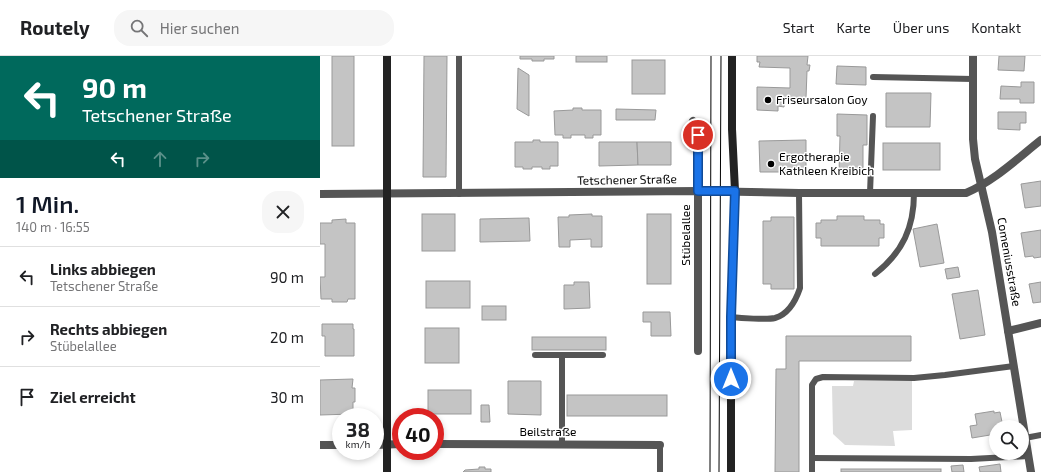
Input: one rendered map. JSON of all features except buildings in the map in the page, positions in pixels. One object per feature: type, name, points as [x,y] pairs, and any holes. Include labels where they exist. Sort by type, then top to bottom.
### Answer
[{"type":"street","points":[[386,56],[387,472]]},
{"type":"street","points":[[731,472],[731,317],[735,191],[732,129],[732,56]]},
{"type":"street","name":"Comeniusstraße","points":[[973,56],[973,139],[975,159],[991,224],[1022,420]]},
{"type":"street","name":"Stübelallee","points":[[693,121],[698,128],[698,351]]},
{"type":"street","name":"Tetschener Straße","points":[[320,194],[698,191],[799,193],[966,193],[981,186],[1041,140]]},
{"type":"street","points":[[1008,331],[1041,323]]},
{"type":"street","points":[[387,444],[392,444]]},
{"type":"street","name":"Beilstraße","points":[[444,444],[660,444]]},
{"type":"street","points":[[320,445],[332,445]]},
{"type":"street","name":"Comeniusstraße","points":[[1029,460],[1031,472]]},
{"type":"lane","points":[[458,194],[459,56]]},
{"type":"lane","points":[[873,77],[973,79]]},
{"type":"lane","points":[[870,193],[873,116]]},
{"type":"lane","points":[[731,317],[774,318],[790,308],[795,302],[800,288],[799,193]]},
{"type":"lane","points":[[875,274],[888,263],[898,251],[911,225],[914,193]]},
{"type":"lane","points":[[535,355],[603,355]]},
{"type":"lane","points":[[562,355],[562,444]]},
{"type":"lane","points":[[812,472],[812,385],[816,379],[823,377],[914,378],[945,376],[1014,366]]},
{"type":"lane","points":[[1029,437],[1041,435]]},
{"type":"lane","points":[[660,444],[660,472]]},
{"type":"lane","points":[[812,458],[989,458]]},
{"type":"shaded area","points":[[854,381],[912,381],[912,430],[893,431],[895,446],[845,445],[833,434],[832,386],[853,386]]},
{"type":"tram line","points":[[710,472],[711,56]]},
{"type":"tram line","points":[[719,472],[721,56]]},
{"type":"place","name":"Friseursalon Goy","points":[[768,100]]},
{"type":"place","name":"Ergotherapie Kathleen Kreibich","points":[[771,164]]},
{"type":"route","points":[[698,135],[698,191],[735,191],[731,317],[731,379]]}]
